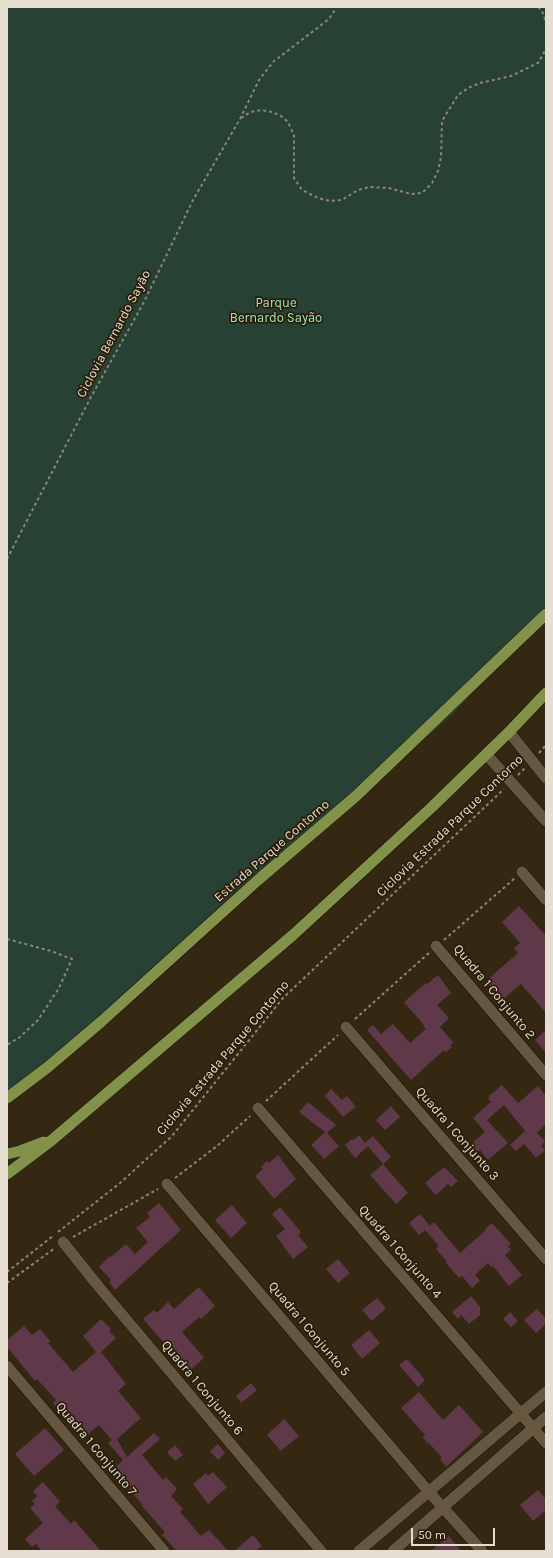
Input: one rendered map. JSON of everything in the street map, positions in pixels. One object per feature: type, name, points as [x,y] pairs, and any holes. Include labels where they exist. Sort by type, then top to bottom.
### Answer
[{"type":"main road","name":"Estrada Parque Contorno","points":[[7,1098],[48,1067],[102,1021],[258,880],[356,796],[546,614]]},
{"type":"main road","points":[[7,1174],[52,1140],[293,935],[432,807],[509,732],[546,693]]},
{"type":"main road","points":[[7,1154],[52,1140]]},
{"type":"street","points":[[509,732],[546,778]]},
{"type":"street","points":[[486,754],[546,821]]},
{"type":"street","points":[[522,872],[545,897]]},
{"type":"street","name":"Quadra 1 Conjunto 2","points":[[436,946],[546,1075]]},
{"type":"street","name":"Quadra 1 Conjunto 3","points":[[346,1027],[546,1259]]},
{"type":"street","name":"Quadra 1 Conjunto 4","points":[[258,1108],[546,1443]]},
{"type":"street","name":"Quadra 1 Conjunto 5","points":[[167,1184],[429,1492],[482,1551]]},
{"type":"street","name":"Quadra 1 Conjunto 6","points":[[63,1242],[104,1293],[321,1551]]},
{"type":"street","name":"Quadra 1 Conjunto 7","points":[[7,1366],[164,1551]]},
{"type":"street","points":[[359,1551],[546,1392]]},
{"type":"street","points":[[393,1551],[546,1417]]},
{"type":"path","name":"Ciclovia Bernardo Sayão","points":[[7,559],[91,397],[144,302],[193,200],[240,119],[259,80],[273,62],[329,19],[336,10],[336,7]]},
{"type":"path","points":[[538,7],[542,11],[546,22]]},
{"type":"path","points":[[240,119],[251,112],[261,110],[272,112],[281,116],[288,122],[294,135],[294,178],[302,190],[318,198],[330,201],[342,200],[358,190],[369,187],[389,188],[411,194],[422,193],[432,183],[438,171],[441,158],[442,121],[458,95],[468,88],[480,83],[511,76],[538,63],[546,49]]},
{"type":"path","name":"Ciclovia Estrada Parque Contorno","points":[[7,1272],[120,1182],[172,1136],[282,998],[512,782],[546,745]]},
{"type":"path","points":[[7,1283],[63,1242],[167,1184],[217,1146],[436,946],[522,872]]},
{"type":"path","points":[[7,939],[51,951],[72,959],[59,988],[38,1020],[20,1037],[7,1045]]},
{"type":"green space","name":"Parque Bernardo Sayão","points":[[7,7],[546,7],[546,613],[451,716],[7,1103]]},
{"type":"building","points":[[519,906],[546,936],[546,1013],[521,984],[501,1001],[486,981],[518,953],[514,948],[520,943],[502,922]]},
{"type":"building","points":[[438,975],[451,993],[437,1005],[449,1018],[440,1027],[453,1042],[450,1045],[452,1047],[446,1052],[444,1050],[411,1080],[367,1030],[373,1025],[381,1034],[393,1024],[410,1043],[426,1029],[404,1002]]},
{"type":"building","points":[[546,1030],[546,1053],[535,1040]]},
{"type":"building","points":[[502,1085],[518,1103],[538,1086],[546,1096],[546,1124],[537,1133],[545,1141],[541,1146],[545,1150],[536,1158],[524,1144],[516,1151],[510,1145],[525,1131],[504,1105],[487,1120],[508,1143],[488,1160],[480,1150],[474,1155],[468,1147],[485,1132],[473,1118],[491,1102],[488,1099],[490,1098],[489,1096]]},
{"type":"building","points":[[331,1089],[342,1100],[347,1096],[356,1107],[343,1117],[325,1096]]},
{"type":"building","points":[[308,1102],[336,1125],[327,1133],[339,1146],[324,1159],[311,1145],[325,1132],[299,1112]]},
{"type":"building","points":[[391,1106],[400,1117],[385,1130],[376,1120]]},
{"type":"building","points":[[359,1135],[365,1143],[373,1136],[391,1157],[383,1164],[368,1146],[355,1158],[345,1145]]},
{"type":"building","points":[[278,1155],[296,1179],[274,1199],[255,1176],[263,1169],[261,1167],[267,1161],[269,1163]]},
{"type":"building","points":[[383,1164],[408,1193],[396,1204],[370,1175]]},
{"type":"building","points":[[444,1167],[458,1181],[451,1187],[448,1184],[436,1195],[425,1183]]},
{"type":"building","points":[[159,1203],[181,1230],[115,1290],[109,1282],[111,1280],[99,1267],[110,1256],[111,1257],[126,1244],[135,1254],[148,1242],[136,1228],[150,1217],[147,1213]]},
{"type":"building","points":[[232,1205],[247,1223],[231,1238],[215,1220]]},
{"type":"building","points":[[280,1207],[301,1232],[298,1235],[308,1247],[293,1259],[276,1236],[285,1229],[272,1214]]},
{"type":"building","points":[[420,1214],[430,1226],[434,1222],[460,1253],[492,1223],[511,1244],[508,1246],[511,1250],[505,1255],[522,1275],[509,1286],[493,1266],[491,1267],[488,1263],[475,1275],[480,1281],[472,1288],[462,1276],[459,1278],[446,1263],[447,1262],[436,1249],[438,1245],[425,1230],[419,1235],[409,1223]]},
{"type":"building","points":[[338,1259],[350,1273],[338,1283],[326,1269]]},
{"type":"building","points":[[199,1287],[215,1306],[201,1319],[199,1317],[182,1332],[204,1358],[189,1371],[143,1319],[154,1310],[157,1313],[168,1302],[174,1309]]},
{"type":"building","points":[[471,1296],[480,1307],[480,1315],[469,1324],[461,1315],[458,1319],[452,1312]]},
{"type":"building","points":[[377,1298],[386,1308],[372,1321],[362,1310]]},
{"type":"building","points":[[537,1309],[546,1319],[546,1324],[536,1333],[524,1320]]},
{"type":"building","points":[[510,1312],[518,1321],[511,1327],[503,1319]]},
{"type":"building","points":[[101,1319],[111,1329],[109,1331],[116,1338],[101,1352],[126,1384],[118,1391],[141,1418],[117,1439],[127,1457],[154,1433],[160,1439],[142,1455],[163,1480],[166,1477],[177,1489],[171,1496],[183,1509],[180,1512],[201,1536],[209,1530],[228,1551],[177,1551],[162,1535],[165,1532],[142,1506],[142,1504],[129,1489],[131,1487],[115,1468],[123,1460],[108,1443],[112,1440],[99,1425],[88,1434],[79,1423],[77,1424],[64,1411],[62,1413],[53,1403],[56,1400],[37,1379],[35,1381],[7,1347],[7,1340],[24,1326],[32,1335],[40,1329],[50,1341],[48,1343],[73,1372],[96,1352],[83,1336]]},
{"type":"building","points":[[369,1330],[380,1343],[362,1359],[351,1345]]},
{"type":"building","points":[[407,1359],[425,1380],[418,1387],[399,1365]]},
{"type":"building","points":[[251,1383],[257,1390],[241,1403],[236,1396]]},
{"type":"building","points":[[419,1392],[443,1420],[459,1405],[483,1432],[446,1467],[440,1459],[442,1458],[423,1437],[425,1435],[401,1408]]},
{"type":"building","points":[[284,1419],[299,1436],[281,1451],[267,1435]]},
{"type":"building","points":[[45,1428],[64,1450],[34,1476],[15,1454]]},
{"type":"building","points":[[218,1444],[225,1453],[218,1460],[210,1451]]},
{"type":"building","points":[[175,1445],[183,1455],[175,1461],[167,1452]]},
{"type":"building","points":[[213,1472],[227,1487],[208,1504],[193,1484],[206,1473],[208,1476]]},
{"type":"building","points":[[43,1482],[60,1502],[55,1506],[71,1524],[74,1520],[101,1551],[42,1551],[36,1544],[32,1547],[25,1539],[43,1523],[30,1508],[35,1504],[32,1501],[37,1496],[33,1491]]},
{"type":"building","points":[[538,1490],[546,1499],[546,1510],[533,1521],[520,1505]]},
{"type":"building","points":[[253,1535],[262,1546],[255,1551],[234,1551]]},
{"type":"building","points":[[449,1536],[461,1551],[431,1551]]}]
